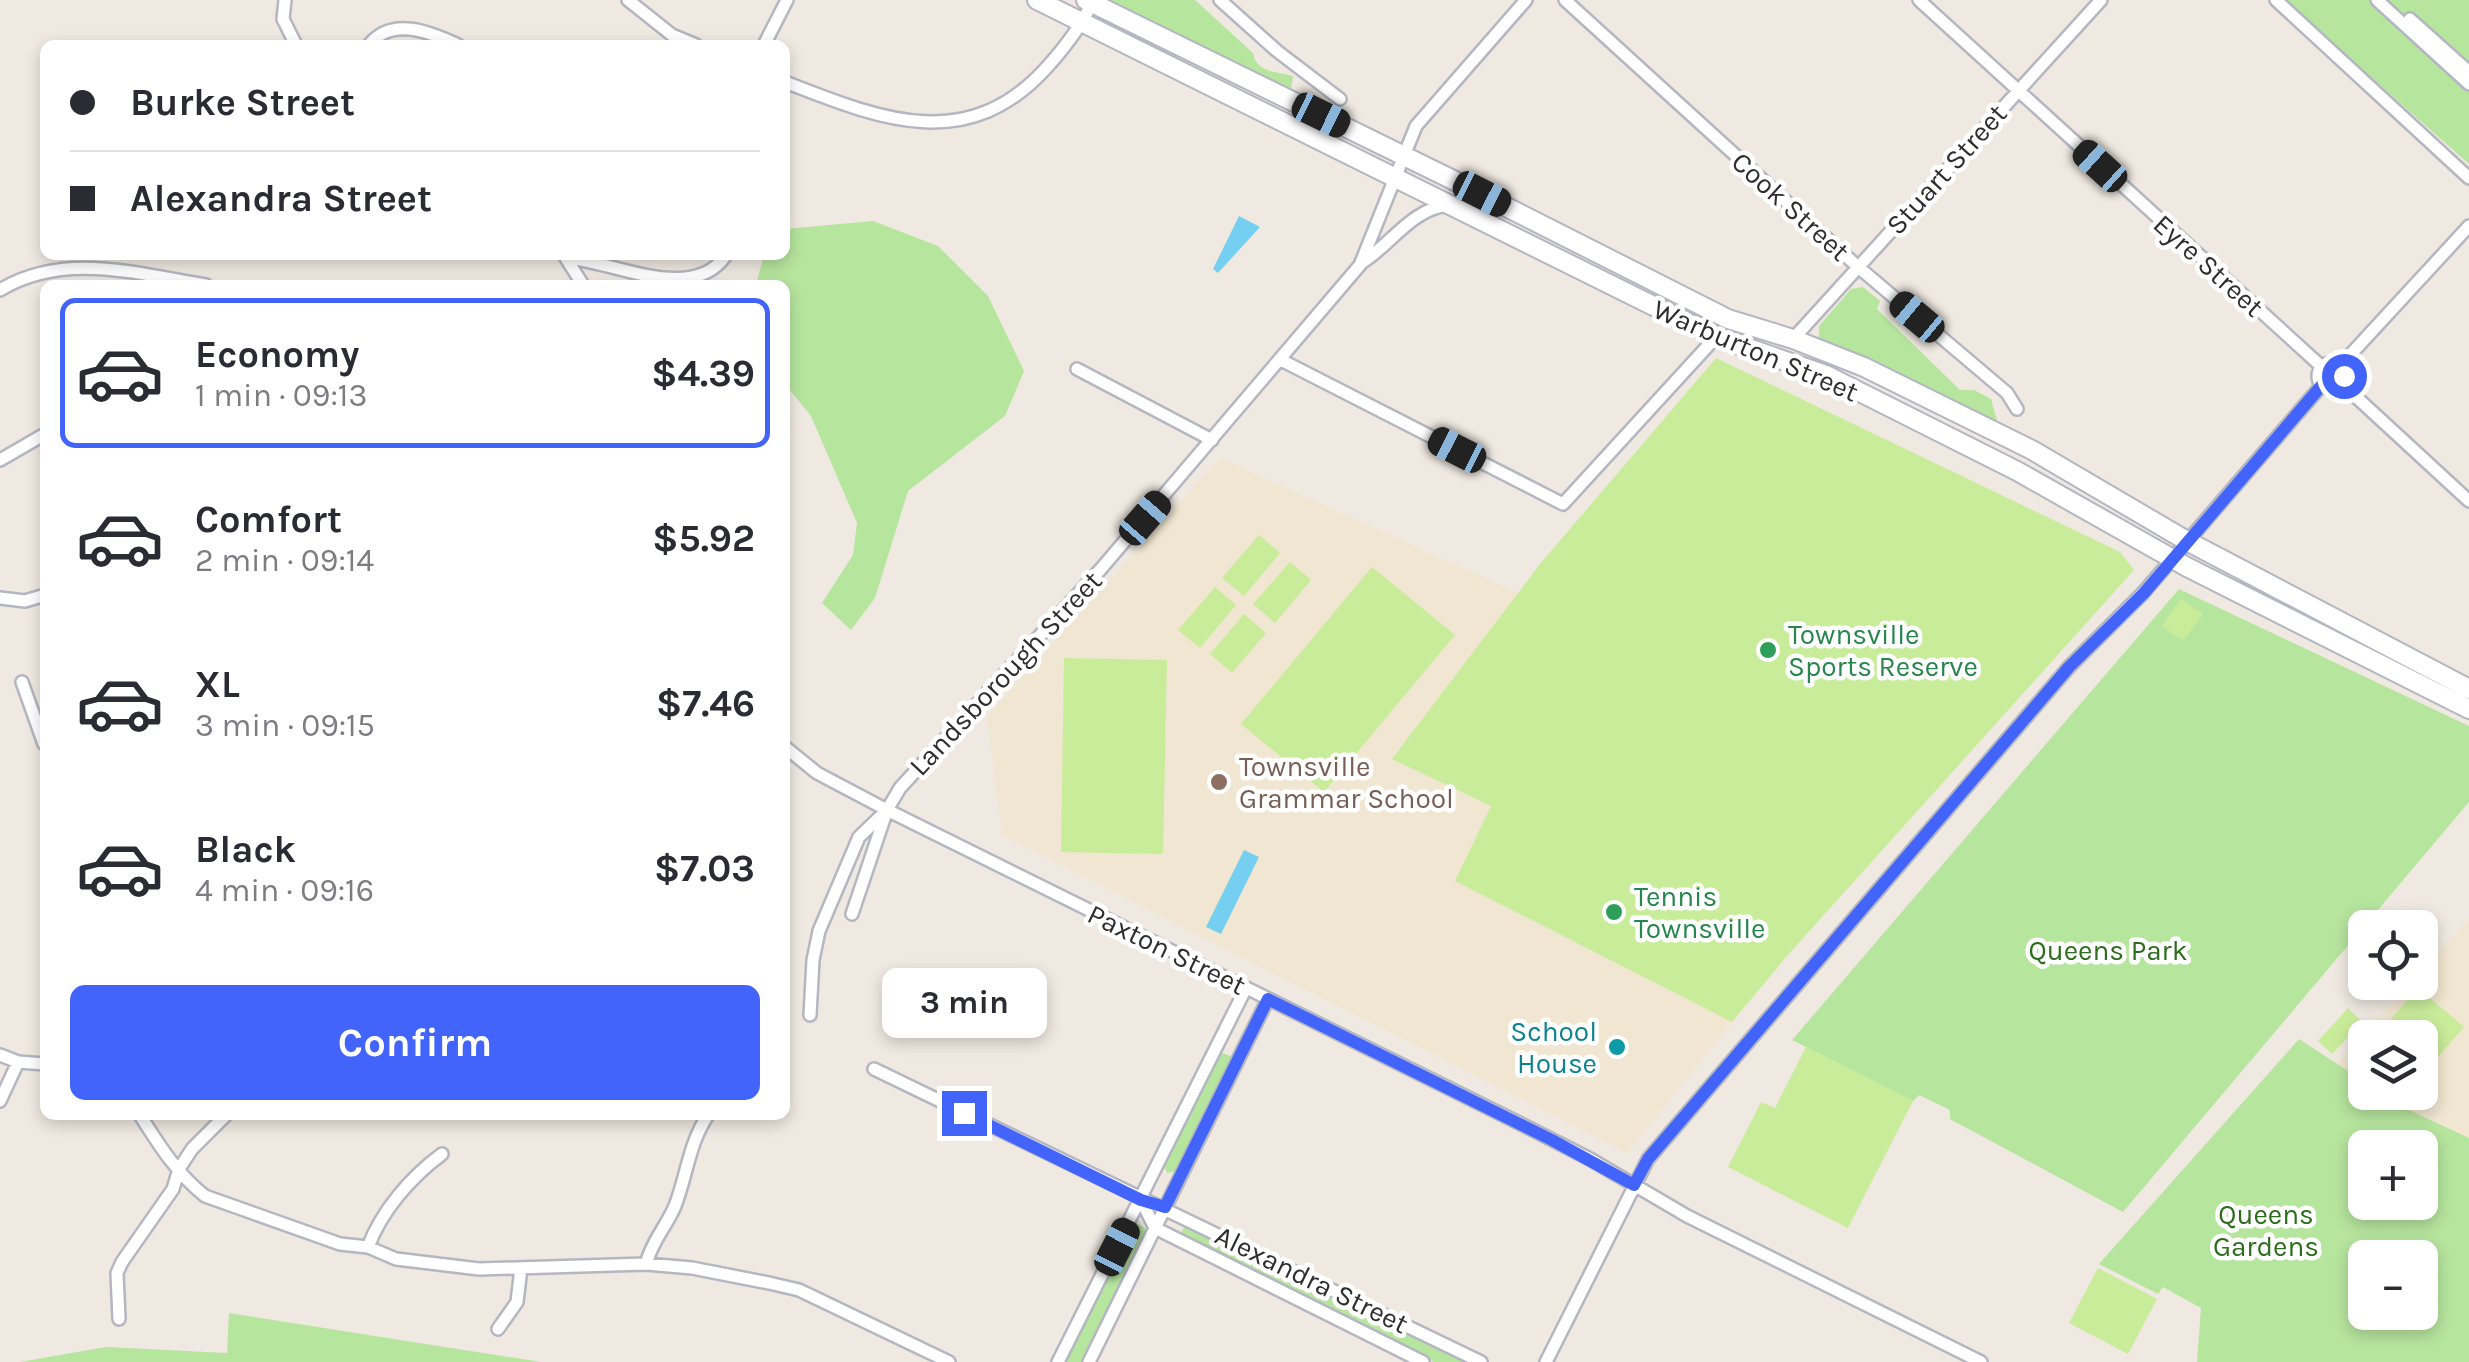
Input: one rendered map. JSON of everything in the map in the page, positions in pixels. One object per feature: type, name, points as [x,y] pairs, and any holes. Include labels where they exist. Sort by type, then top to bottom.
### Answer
[{"type":"main road","name":"Warburton Street","points":[[1037,0],[1716,337],[1826,376],[2017,472],[2171,559],[2469,709]]},
{"type":"main road","name":"Warburton Street","points":[[1089,2],[1728,319],[1864,367],[2032,450],[2187,541],[2469,689]]},
{"type":"main road","points":[[2450,680],[2469,698]]},
{"type":"street","points":[[284,0],[283,19],[294,40]]},
{"type":"street","points":[[628,0],[685,40]]},
{"type":"street","points":[[767,40],[787,0]]},
{"type":"street","points":[[1220,0],[1340,100]]},
{"type":"street","name":"Landsborough Street","points":[[852,914],[887,810],[902,786],[1100,570],[1360,264],[1422,116],[1526,0]]},
{"type":"street","name":"Cook Street","points":[[1565,0],[1858,266],[2007,393],[2018,409]]},
{"type":"street","name":"Eyre Street","points":[[1918,0],[2322,367]]},
{"type":"street","name":"Stuart Street","points":[[1792,339],[2101,0]]},
{"type":"street","points":[[2276,0],[2469,178]]},
{"type":"street","points":[[2377,0],[2469,84]]},
{"type":"street","points":[[2388,0],[2469,72]]},
{"type":"street","points":[[790,84],[876,116],[912,123],[959,121],[991,111],[1038,78],[1082,23],[1089,2]]},
{"type":"street","points":[[373,40],[381,32],[413,29],[447,40]]},
{"type":"street","name":"Landsborough Street","points":[[1360,264],[1383,249],[1423,212],[1449,205]]},
{"type":"street","points":[[2340,366],[2469,226]]},
{"type":"street","points":[[590,260],[613,270],[687,278],[713,268],[721,260]]},
{"type":"street","points":[[0,290],[33,274],[91,266],[176,280]]},
{"type":"street","points":[[1281,360],[1563,504],[1716,337]]},
{"type":"street","points":[[2332,363],[2340,366],[2344,372],[2342,383],[2330,388],[2322,385],[2318,374],[2322,367],[2332,363]]},
{"type":"street","points":[[1077,369],[1212,440]]},
{"type":"street","points":[[2342,383],[2469,501]]},
{"type":"street","points":[[1546,1362],[1648,1159],[2069,667],[2144,593],[2322,385]]},
{"type":"street","points":[[0,460],[40,437]]},
{"type":"street","points":[[0,598],[25,601],[40,596]]},
{"type":"street","points":[[22,682],[40,720]]},
{"type":"street","name":"Paxton Street","points":[[790,751],[817,773],[887,810],[1552,1140],[1686,1216],[1981,1362]]},
{"type":"street","name":"Landsborough Street","points":[[810,1015],[819,931],[859,836],[887,810]]},
{"type":"street","points":[[1058,1362],[1246,988]]},
{"type":"street","points":[[1088,1362],[1268,999]]},
{"type":"street","points":[[0,1055],[18,1062],[40,1064]]},
{"type":"street","points":[[0,1101],[18,1062]]},
{"type":"street","name":"Alexandra Street","points":[[874,1069],[1481,1362]]},
{"type":"street","points":[[143,1120],[164,1154],[205,1196],[340,1244],[368,1247],[396,1259],[479,1269],[646,1264],[692,1268],[799,1290],[949,1362]]},
{"type":"street","points":[[120,1319],[117,1273],[128,1250],[172,1189],[192,1149],[221,1120]]},
{"type":"street","points":[[646,1264],[650,1245],[676,1203],[696,1132],[704,1120]]},
{"type":"street","points":[[368,1247],[375,1228],[419,1172],[442,1154]]},
{"type":"street","points":[[1141,1200],[1155,1228]]},
{"type":"street","name":"Alexandra Street","points":[[1155,1228],[1423,1362]]},
{"type":"street","points":[[498,1328],[516,1302],[521,1268]]},
{"type":"shaded area","name":"Townsville Grammar School","points":[[1220,458],[1518,593],[1393,759],[1491,806],[1455,881],[1732,1022],[1627,1153],[1002,835],[987,716]]},
{"type":"shaded area","points":[[2469,919],[2469,1138],[2409,1110],[2438,1110],[2438,1020],[2377,1020],[2395,1000],[2438,1000],[2438,953]]},
{"type":"shaded area","points":[[2348,1052],[2348,1071],[2337,1064]]},
{"type":"green space","points":[[1105,0],[1195,0],[1253,53],[1259,65],[1293,76],[1291,91]]},
{"type":"green space","points":[[2284,0],[2469,0],[2469,164]]},
{"type":"green space","points":[[873,221],[938,246],[988,296],[1024,371],[1005,416],[908,491],[875,598],[851,630],[822,603],[853,555],[857,523],[811,416],[790,390],[790,280],[757,280],[763,260],[790,260],[790,229]]},
{"type":"green space","points":[[1863,287],[1880,301],[1877,309],[1960,390],[1974,390],[1991,399],[1999,427],[1819,342],[1819,326],[1851,289]]},
{"type":"green space","name":"Townsville Sports Reserve","points":[[1716,358],[2120,552],[2134,570],[1732,1022],[1455,881],[1491,806],[1392,759],[1540,564]]},
{"type":"green space","points":[[1259,535],[1280,553],[1244,596],[1222,578]]},
{"type":"green space","points":[[1290,562],[1311,580],[1275,623],[1253,604]]},
{"type":"green space","points":[[1372,567],[1455,635],[1324,792],[1241,724]]},
{"type":"green space","points":[[1215,587],[1236,605],[1200,648],[1178,630]]},
{"type":"green space","name":"Queens Park","points":[[2179,589],[2469,726],[2469,802],[2378,910],[2348,910],[2348,945],[2123,1212],[1950,1119],[1950,1110],[1919,1095],[1913,1101],[1792,1040]]},
{"type":"green space","points":[[2181,599],[2203,614],[2183,641],[2162,626]]},
{"type":"green space","points":[[1244,614],[1266,633],[1232,673],[1210,654]]},
{"type":"green space","points":[[1064,658],[1167,660],[1163,854],[1061,852]]},
{"type":"green space","points":[[2408,1000],[2432,1000],[2464,1027],[2438,1057],[2438,1020],[2390,1020]]},
{"type":"green space","points":[[2348,1008],[2360,1020],[2348,1020],[2348,1037],[2332,1054],[2318,1041]]},
{"type":"green space","name":"Queens Gardens","points":[[2299,1039],[2348,1071],[2348,1110],[2409,1110],[2469,1138],[2469,1362],[2197,1362],[2201,1308],[2163,1287],[2158,1294],[2099,1264]]},
{"type":"green space","points":[[1806,1047],[1913,1101],[1848,1228],[1728,1167],[1761,1102],[1775,1108]]},
{"type":"green space","points":[[1220,1052],[1233,1057],[1178,1171],[1167,1173],[1164,1166]]},
{"type":"green space","points":[[1137,1223],[1145,1228],[1146,1234],[1083,1362],[1065,1362],[1130,1232]]},
{"type":"green space","points":[[1186,1224],[1466,1362],[1434,1362],[1179,1236]]},
{"type":"green space","points":[[2098,1268],[2157,1299],[2128,1354],[2069,1323]]},
{"type":"green space","points":[[229,1313],[541,1362],[20,1362],[106,1347],[227,1353]]},
{"type":"water","points":[[1239,216],[1260,227],[1218,273],[1213,269]]},
{"type":"water","points":[[1244,850],[1259,857],[1221,934],[1206,927]]},
{"type":"place","name":"Townsville Sports Reserve","points":[[1768,650]]},
{"type":"place","name":"Townsville Grammar School","points":[[1219,782]]},
{"type":"place","name":"Tennis Townsville","points":[[1614,912]]},
{"type":"place","name":"School House","points":[[1617,1047]]},
{"type":"route","points":[[964,1113],[1141,1200],[1165,1207],[1268,999],[1441,1083],[1634,1185],[1648,1159],[2069,667],[2144,593],[2322,385],[2334,388],[2344,376]]}]
